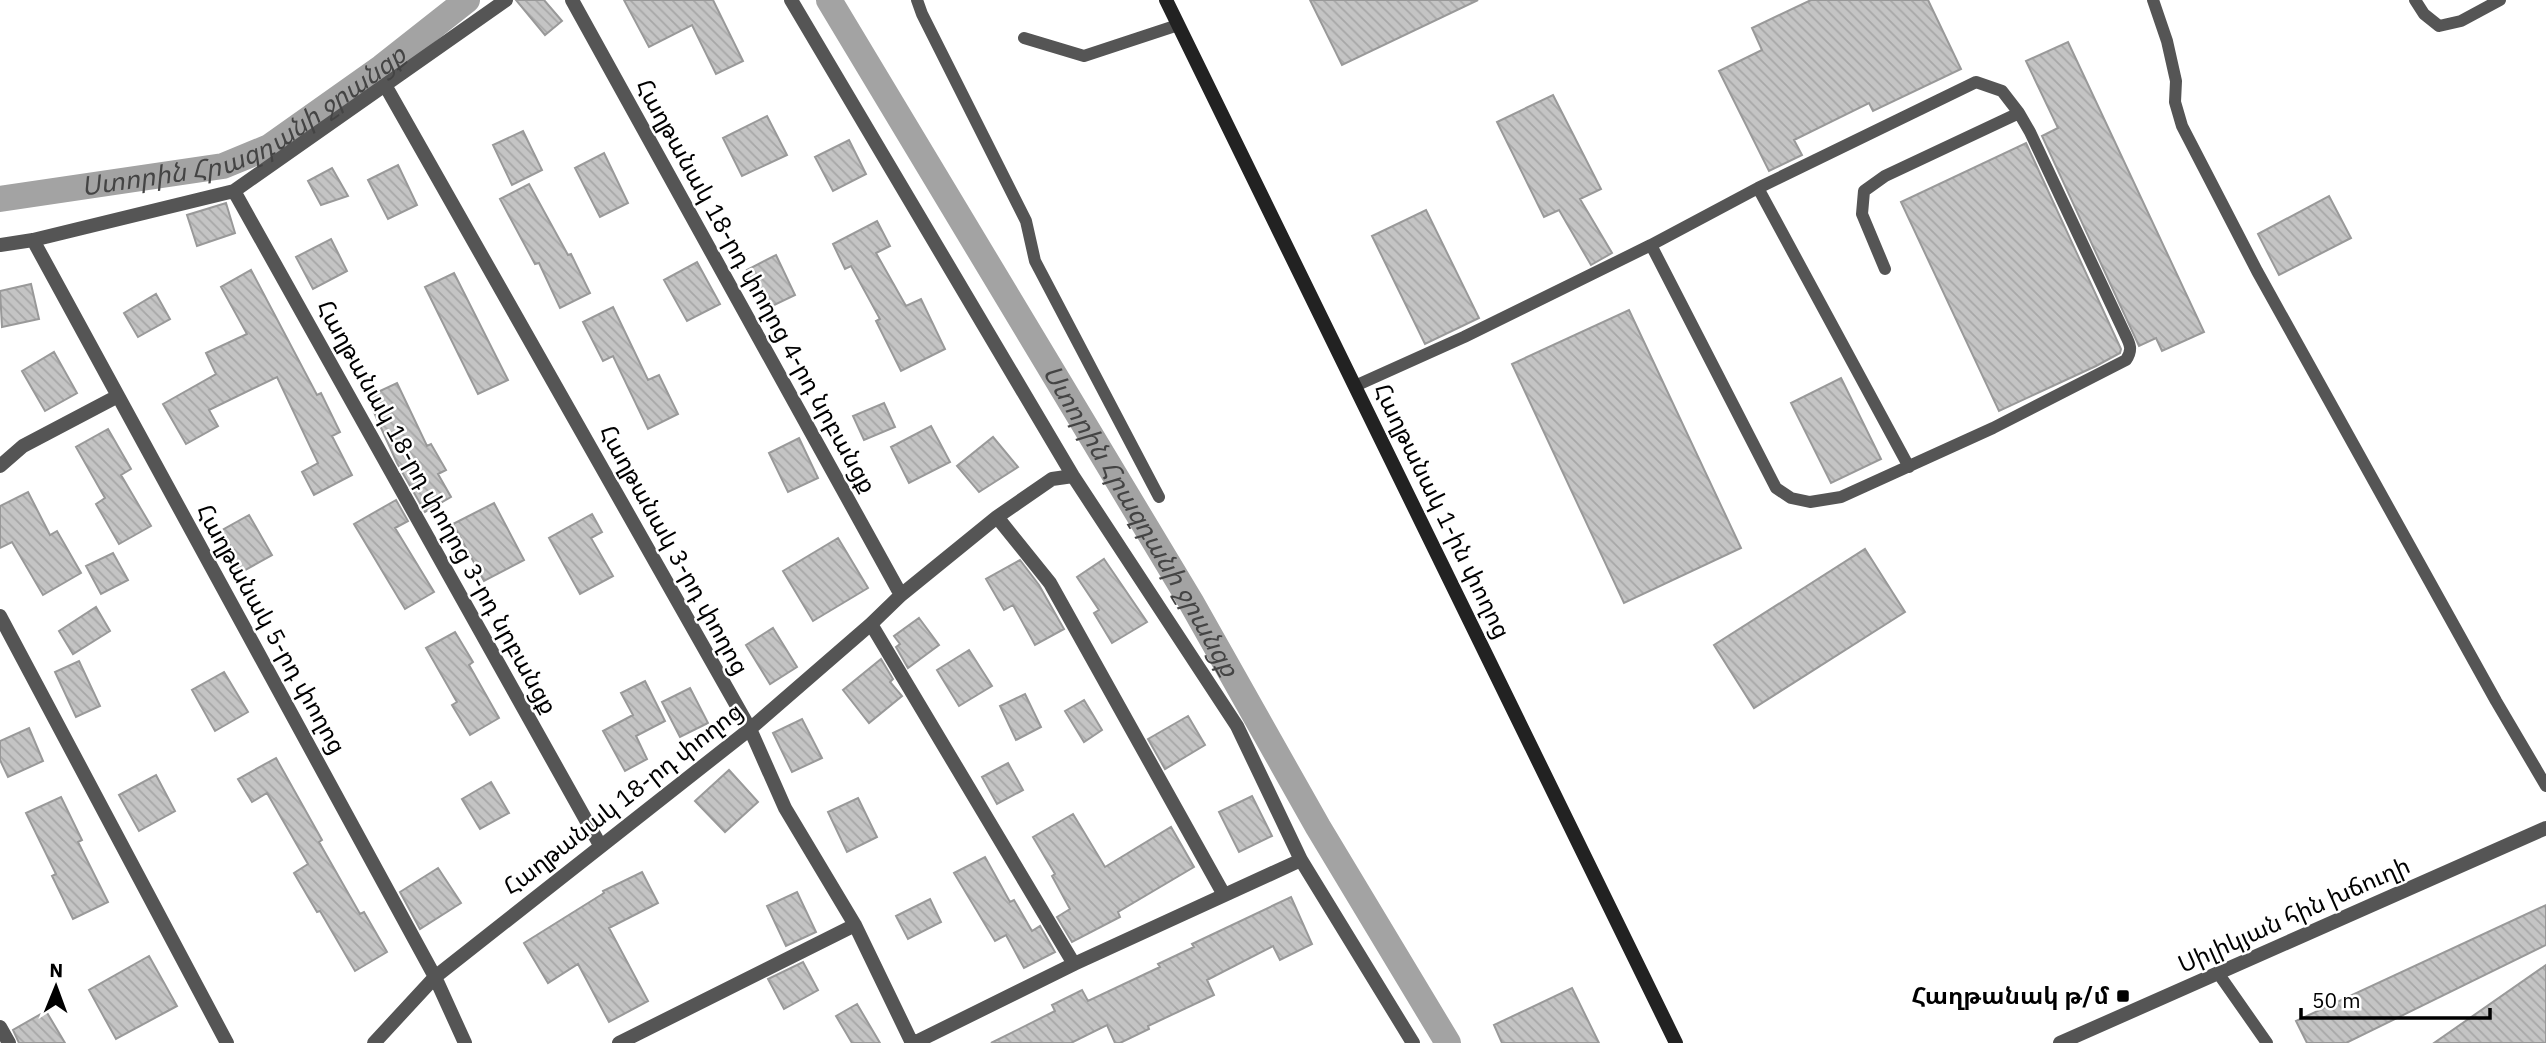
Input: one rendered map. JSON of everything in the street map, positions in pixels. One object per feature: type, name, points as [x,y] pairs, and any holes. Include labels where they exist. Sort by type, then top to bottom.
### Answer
[{"type":"main road","name":"Հաղթանակ 1-ին փողոց","points":[[1166,0],[1676,1043]]},
{"type":"street","points":[[0,245],[33,240],[234,191],[506,0]]},
{"type":"street","name":"Հաղթանակ 18-րդ փողոց 4-րդ նրբանցք","points":[[572,0],[901,595]]},
{"type":"street","points":[[791,0],[1073,476],[1237,726],[1301,860],[1413,1043]]},
{"type":"street","name":"Հաղթանակ 3-րդ փողոց","points":[[385,85],[750,730],[785,808],[855,925],[913,1043]]},
{"type":"street","name":"Հաղթանակ 18-րդ փողոց 3-րդ նրբանցք","points":[[234,191],[600,845]]},
{"type":"street","name":"Հաղթանակ 5-րդ փողոց","points":[[33,240],[435,976],[465,1043]]},
{"type":"street","points":[[0,466],[23,446],[118,396]]},
{"type":"street","name":"Հաղթանակ 18-րդ փողոց","points":[[374,1043],[435,976],[750,730],[901,595],[998,516],[1052,479],[1073,476]]},
{"type":"street","points":[[998,516],[1050,583],[1223,893]]},
{"type":"street","points":[[0,616],[227,1043]]},
{"type":"street","points":[[871,624],[1074,964]]},
{"type":"street","name":"Սիլիկյան հին խճուղի","points":[[2060,1043],[2546,828]]},
{"type":"street","points":[[913,1043],[1223,893],[1301,860]]},
{"type":"street","points":[[618,1043],[855,925]]},
{"type":"street","points":[[0,1027],[9,1043]]},
{"type":"lane","points":[[917,0],[1026,221],[1035,261],[1159,497]]},
{"type":"lane","points":[[2153,0],[2167,41],[2176,81],[2175,102],[2182,126],[2264,283],[2482,678],[2546,786]]},
{"type":"lane","points":[[2415,0],[2424,14],[2439,26],[2461,21],[2500,0]]},
{"type":"lane","points":[[1024,38],[1084,56],[1178,25]]},
{"type":"lane","points":[[1355,386],[1464,337],[1651,245],[1758,188],[1976,82],[2003,91],[2030,132],[2131,346],[2130,353],[2126,360],[1993,428],[1841,497],[1810,502],[1791,498],[1776,488],[1651,245]]},
{"type":"lane","points":[[1885,269],[1862,214],[1864,191],[1885,176],[2019,113]]},
{"type":"lane","points":[[1758,188],[1909,467]]},
{"type":"lane","points":[[2218,973],[2267,1043]]},
{"type":"building","points":[[516,0],[544,0],[562,21],[545,35]]},
{"type":"building","points":[[624,0],[713,0],[743,61],[716,74],[692,25],[649,47]]},
{"type":"building","points":[[1310,0],[1478,0],[1342,65]]},
{"type":"building","points":[[1811,0],[1928,0],[1961,69],[1873,111],[1869,103],[1794,140],[1802,155],[1769,171],[1719,71],[1762,50],[1752,28]]},
{"type":"building","points":[[2068,42],[2204,332],[2162,351],[2156,338],[2139,346],[2042,136],[2058,128],[2026,61]]},
{"type":"building","points":[[1553,95],[1601,189],[1580,199],[1612,253],[1591,265],[1559,210],[1544,217],[1497,122]]},
{"type":"building","points":[[767,116],[787,155],[742,176],[723,138]]},
{"type":"building","points":[[523,131],[542,170],[512,185],[493,145]]},
{"type":"building","points":[[849,140],[866,174],[833,191],[815,157]]},
{"type":"building","points":[[2026,143],[2121,349],[2120,353],[2096,366],[1999,411],[1901,202]]},
{"type":"building","points":[[604,153],[628,203],[600,217],[575,168]]},
{"type":"building","points":[[398,165],[417,205],[388,219],[368,180]]},
{"type":"building","points":[[332,168],[348,196],[321,205],[308,181]]},
{"type":"building","points":[[529,184],[568,255],[571,254],[590,293],[560,308],[539,263],[535,264],[500,199]]},
{"type":"building","points":[[2329,196],[2351,238],[2279,275],[2258,234]]},
{"type":"building","points":[[226,203],[235,233],[197,246],[187,215]]},
{"type":"building","points":[[1426,210],[1479,318],[1425,344],[1372,236]]},
{"type":"building","points":[[877,221],[890,246],[876,253],[906,306],[921,299],[945,349],[901,371],[876,321],[880,319],[851,266],[845,269],[833,244]]},
{"type":"building","points":[[331,239],[347,271],[313,289],[296,257]]},
{"type":"building","points":[[776,255],[795,295],[766,309],[747,270]]},
{"type":"building","points":[[697,262],[720,304],[687,321],[664,280]]},
{"type":"building","points":[[251,270],[317,395],[321,393],[340,432],[332,436],[352,475],[314,495],[302,472],[318,463],[277,377],[209,410],[218,426],[186,444],[163,404],[216,374],[206,353],[247,334],[221,287]]},
{"type":"building","points":[[454,273],[508,380],[478,394],[425,287]]},
{"type":"building","points":[[31,284],[39,319],[2,327],[0,291]]},
{"type":"building","points":[[156,294],[170,319],[138,337],[124,313]]},
{"type":"building","points":[[613,307],[648,380],[659,375],[678,414],[648,429],[613,356],[603,361],[583,322]]},
{"type":"building","points":[[1629,310],[1741,548],[1624,603],[1512,364]]},
{"type":"building","points":[[54,352],[77,393],[45,411],[22,371]]},
{"type":"building","points":[[1841,378],[1881,459],[1831,483],[1791,403]]},
{"type":"building","points":[[397,383],[427,446],[431,444],[446,470],[438,474],[451,497],[425,512],[397,463],[367,397]]},
{"type":"building","points":[[884,403],[895,427],[864,440],[853,416]]},
{"type":"building","points":[[931,426],[950,462],[909,483],[891,447]]},
{"type":"building","points":[[108,429],[131,469],[121,475],[151,526],[119,544],[96,504],[105,498],[76,447]]},
{"type":"building","points":[[993,437],[1018,467],[979,492],[957,466]]},
{"type":"building","points":[[799,438],[818,478],[788,492],[769,453]]},
{"type":"building","points":[[28,492],[50,535],[57,531],[81,573],[43,595],[12,542],[0,548],[0,506]]},
{"type":"building","points":[[396,500],[408,521],[395,528],[434,592],[405,609],[354,524]]},
{"type":"building","points":[[494,503],[524,560],[484,581],[453,524]]},
{"type":"building","points":[[592,514],[602,532],[591,538],[613,576],[580,594],[549,538]]},
{"type":"building","points":[[249,515],[272,555],[240,573],[217,533]]},
{"type":"building","points":[[838,538],[868,588],[813,621],[783,571]]},
{"type":"building","points":[[1865,549],[1905,612],[1754,708],[1714,645]]},
{"type":"building","points":[[113,553],[128,580],[101,594],[86,566]]},
{"type":"building","points":[[1104,559],[1147,622],[1112,643],[1094,613],[1099,610],[1077,577]]},
{"type":"building","points":[[1020,560],[1039,585],[1064,629],[1035,645],[1013,605],[1004,610],[986,579]]},
{"type":"building","points":[[96,607],[110,631],[73,654],[59,631]]},
{"type":"building","points":[[919,618],[939,645],[908,668],[896,647],[900,644],[894,636]]},
{"type":"building","points":[[773,628],[797,667],[770,684],[746,645]]},
{"type":"building","points":[[455,632],[473,662],[469,665],[499,718],[470,735],[452,705],[457,702],[426,648]]},
{"type":"building","points":[[969,650],[992,686],[959,706],[937,670]]},
{"type":"building","points":[[881,659],[893,679],[890,682],[902,696],[869,723],[843,690]]},
{"type":"building","points":[[79,661],[100,706],[76,717],[55,672]]},
{"type":"building","points":[[224,672],[248,712],[215,731],[192,690]]},
{"type":"building","points":[[645,681],[665,721],[636,736],[647,759],[625,771],[603,731],[633,715],[621,693]]},
{"type":"building","points":[[690,688],[708,723],[680,737],[662,702]]},
{"type":"building","points":[[1025,694],[1041,727],[1016,740],[1000,706]]},
{"type":"building","points":[[1084,700],[1102,730],[1084,742],[1065,711]]},
{"type":"building","points":[[1188,716],[1205,745],[1165,769],[1148,739]]},
{"type":"building","points":[[802,719],[822,758],[792,772],[773,733]]},
{"type":"building","points":[[29,728],[43,761],[8,777],[0,760],[0,741]]},
{"type":"building","points":[[276,758],[360,914],[364,912],[387,952],[355,971],[294,873],[308,864],[267,793],[252,802],[238,779]]},
{"type":"building","points":[[1008,763],[1023,790],[997,804],[982,777]]},
{"type":"building","points":[[729,770],[758,802],[725,832],[695,801]]},
{"type":"building","points":[[156,775],[175,811],[139,831],[119,795]]},
{"type":"building","points":[[491,782],[509,813],[480,829],[462,799]]},
{"type":"building","points":[[1252,796],[1272,836],[1239,852],[1219,812]]},
{"type":"building","points":[[61,797],[82,840],[78,842],[108,902],[73,919],[52,876],[56,874],[26,813]]},
{"type":"building","points":[[858,798],[877,837],[847,852],[828,812]]},
{"type":"building","points":[[1073,814],[1105,867],[1171,827],[1194,867],[1118,912],[1120,917],[1072,942],[1057,917],[1070,909],[1052,876],[1055,874],[1033,837]]},
{"type":"building","points":[[985,857],[1010,902],[1014,900],[1032,931],[1040,926],[1055,952],[1024,968],[1006,935],[995,941],[954,873]]},
{"type":"building","points":[[438,868],[461,903],[420,929],[400,892]]},
{"type":"building","points":[[642,872],[658,903],[609,928],[648,1001],[609,1022],[578,964],[548,983],[524,943],[604,893],[603,891]]},
{"type":"building","points":[[797,892],[816,932],[786,946],[767,906]]},
{"type":"building","points":[[1291,897],[1312,944],[1280,960],[1273,946],[1207,980],[1214,995],[1148,1026],[1149,1029],[1120,1043],[1115,1043],[1107,1025],[1071,1043],[991,1043],[1055,1011],[1052,1005],[1082,990],[1088,1001],[1160,967],[1158,964],[1194,947],[1192,944]]},
{"type":"building","points":[[930,899],[941,922],[908,939],[896,916]]},
{"type":"building","points":[[2546,905],[2546,945],[2346,1043],[2307,1043],[2296,1021]]},
{"type":"building","points":[[149,956],[177,1006],[116,1039],[89,990]]},
{"type":"building","points":[[803,962],[818,990],[784,1009],[768,979]]},
{"type":"building","points":[[2546,965],[2546,1043],[2434,1043]]},
{"type":"building","points":[[1572,988],[1599,1043],[1502,1043],[1494,1025]]},
{"type":"building","points":[[857,1004],[880,1043],[852,1043],[836,1016]]},
{"type":"building","points":[[46,1011],[65,1043],[19,1043],[13,1030]]},
{"type":"waterway","name":"Ստորին Հրազդանի ջրանցք","points":[[0,199],[223,166],[269,147],[382,67],[467,0]]},
{"type":"waterway","name":"Ստորին Հրազդանի ջրանցք","points":[[829,0],[1191,602],[1318,827],[1448,1043]]},
{"type":"place","name":"Հաղթանակ թ/մ","points":[[2123,996]]}]
